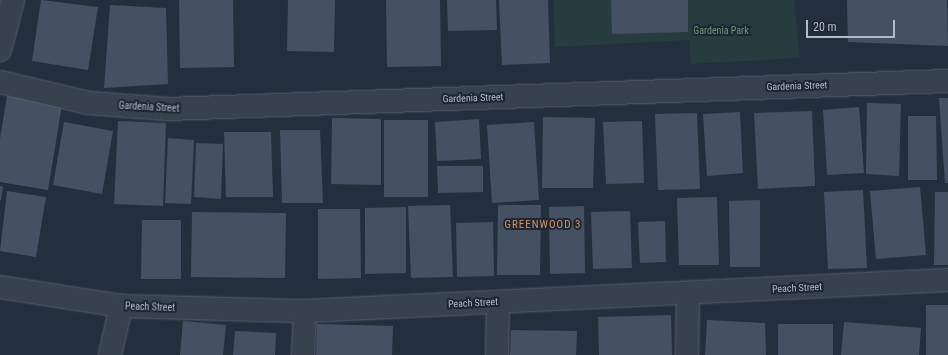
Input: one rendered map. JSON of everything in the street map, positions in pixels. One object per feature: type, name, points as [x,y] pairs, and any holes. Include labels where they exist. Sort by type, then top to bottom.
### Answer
[{"type":"street","points":[[0,50],[13,0]]},
{"type":"street","name":"Gardenia Street","points":[[0,82],[89,103],[168,109],[948,81]]},
{"type":"street","name":"Peach Street","points":[[0,287],[121,306],[305,311],[948,280]]},
{"type":"street","points":[[687,355],[688,293]]},
{"type":"street","points":[[497,355],[498,302]]},
{"type":"street","points":[[110,355],[121,306]]},
{"type":"street","points":[[303,355],[305,311]]},
{"type":"green space","name":"Gardenia Park","points":[[553,0],[794,0],[800,58],[691,64],[689,40],[555,47]]},
{"type":"building","points":[[41,0],[98,7],[88,70],[32,61]]},
{"type":"building","points":[[179,0],[233,0],[234,67],[180,68]]},
{"type":"building","points":[[288,0],[335,0],[334,52],[287,51]]},
{"type":"building","points":[[386,0],[440,0],[441,66],[387,67]]},
{"type":"building","points":[[447,0],[496,0],[497,30],[448,31]]},
{"type":"building","points":[[499,0],[548,0],[550,63],[502,65]]},
{"type":"building","points":[[611,0],[688,0],[688,32],[612,34]]},
{"type":"building","points":[[847,0],[947,0],[948,46],[848,42]]},
{"type":"building","points":[[110,5],[166,8],[168,84],[104,88]]},
{"type":"building","points":[[7,96],[62,105],[48,190],[0,182],[0,139]]},
{"type":"building","points":[[939,98],[948,98],[948,183],[945,183]]},
{"type":"building","points":[[867,103],[901,104],[899,176],[866,174]]},
{"type":"building","points":[[859,107],[864,173],[827,175],[823,110]]},
{"type":"building","points":[[812,111],[815,186],[758,189],[754,113]]},
{"type":"building","points":[[740,112],[743,173],[707,176],[703,114]]},
{"type":"building","points":[[697,113],[700,189],[658,190],[655,114]]},
{"type":"building","points":[[908,116],[936,116],[937,180],[908,180]]},
{"type":"building","points":[[543,117],[595,118],[593,188],[542,188]]},
{"type":"building","points":[[332,118],[381,119],[381,185],[331,184]]},
{"type":"building","points":[[479,119],[481,159],[437,161],[435,122]]},
{"type":"building","points":[[384,120],[428,120],[428,197],[384,197]]},
{"type":"building","points":[[118,121],[166,123],[163,206],[114,204]]},
{"type":"building","points":[[642,121],[644,183],[606,184],[603,122]]},
{"type":"building","points":[[64,122],[113,131],[102,194],[53,185]]},
{"type":"building","points":[[534,122],[539,200],[492,203],[487,125]]},
{"type":"building","points":[[280,130],[320,130],[323,203],[282,203]]},
{"type":"building","points":[[224,132],[271,132],[273,197],[226,197]]},
{"type":"building","points":[[168,138],[194,140],[191,204],[165,203]]},
{"type":"building","points":[[196,143],[223,144],[221,199],[194,197]]},
{"type":"building","points":[[437,166],[483,166],[483,192],[438,193]]},
{"type":"building","points":[[0,186],[3,187],[1,200],[0,200]]},
{"type":"building","points":[[920,187],[926,255],[876,259],[870,191]]},
{"type":"building","points":[[863,190],[867,268],[828,269],[824,192]]},
{"type":"building","points":[[7,191],[46,197],[36,257],[0,251]]},
{"type":"building","points":[[935,192],[948,192],[948,265],[934,265]]},
{"type":"building","points":[[717,197],[719,265],[679,265],[677,198]]},
{"type":"building","points":[[760,200],[760,267],[730,267],[729,201]]},
{"type":"building","points":[[450,205],[453,277],[411,278],[408,206]]},
{"type":"building","points":[[498,205],[541,205],[540,275],[497,275]]},
{"type":"building","points":[[584,206],[585,273],[550,274],[549,207]]},
{"type":"building","points":[[406,207],[406,273],[365,274],[365,208]]},
{"type":"building","points":[[318,209],[360,209],[361,278],[318,279]]},
{"type":"building","points":[[630,211],[632,268],[593,269],[591,212]]},
{"type":"building","points":[[192,212],[286,213],[285,278],[191,277]]},
{"type":"building","points":[[142,220],[181,220],[181,279],[141,279]]},
{"type":"building","points":[[665,221],[666,262],[640,263],[638,222]]},
{"type":"building","points":[[493,222],[494,276],[457,277],[456,223]]},
{"type":"building","points":[[926,305],[948,305],[948,355],[926,355]]},
{"type":"building","points":[[671,315],[672,355],[599,355],[598,317]]},
{"type":"building","points":[[707,320],[765,323],[766,355],[705,355]]},
{"type":"building","points":[[183,321],[226,325],[223,355],[180,355]]},
{"type":"building","points":[[844,322],[921,328],[919,355],[841,355]]},
{"type":"building","points":[[317,324],[393,326],[392,355],[316,355]]},
{"type":"building","points":[[778,324],[833,324],[833,355],[778,355]]},
{"type":"building","points":[[511,330],[577,331],[576,355],[510,355]]},
{"type":"building","points":[[235,331],[276,333],[275,355],[233,355]]},
{"type":"district","name":"GREENWOOD 3","points":[[543,225]]}]
